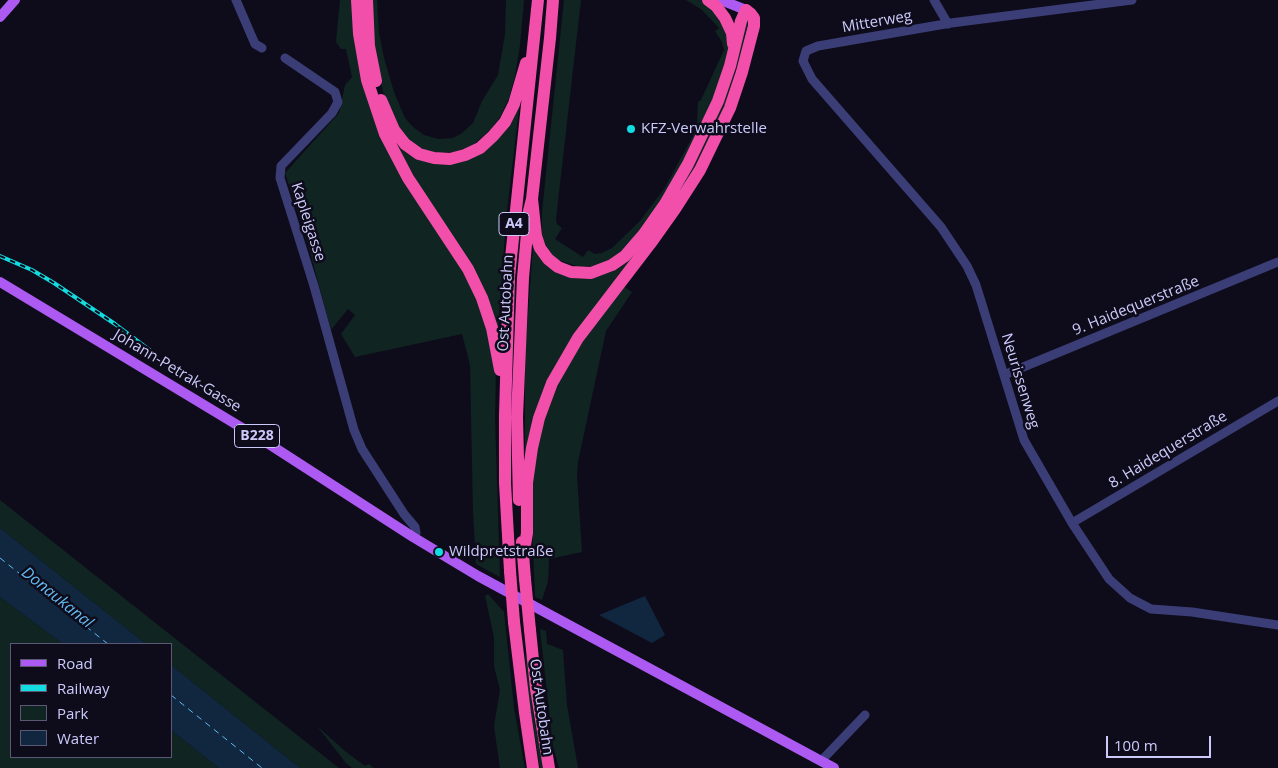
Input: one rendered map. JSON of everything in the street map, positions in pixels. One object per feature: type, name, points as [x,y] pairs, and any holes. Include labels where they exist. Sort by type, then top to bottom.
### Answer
[{"type":"highway","points":[[357,0],[362,55],[376,112],[408,178],[468,269],[482,298],[492,328],[499,362],[505,414]]},
{"type":"highway","points":[[367,0],[369,46],[375,79],[384,110],[394,130],[405,144],[419,154],[434,158],[450,159],[480,148],[505,122],[514,104],[525,68],[528,48],[535,35]]},
{"type":"highway","name":"Ost Autobahn","points":[[534,768],[514,622],[506,484],[505,414],[509,277],[538,0]]},
{"type":"highway","name":"Ost Autobahn","points":[[550,768],[538,698],[530,630],[524,550],[520,533],[518,373],[529,211],[532,199],[553,0]]},
{"type":"highway","points":[[708,0],[725,18],[732,33],[734,51]]},
{"type":"highway","points":[[524,550],[527,533],[527,483],[532,448],[539,418],[549,391],[578,338],[675,209],[709,152],[730,108],[753,33],[754,18],[746,10],[741,20],[734,51],[718,101],[698,147],[665,204],[644,234],[624,256],[612,265],[598,271],[584,274],[564,270],[544,254],[538,241],[532,199]]},
{"type":"main road","points":[[0,17],[15,0]]},
{"type":"main road","points":[[721,0],[746,10]]},
{"type":"main road","name":"Johann-Petrak-Gasse","points":[[0,282],[263,440],[413,537]]},
{"type":"main road","points":[[413,537],[478,576],[834,768]]},
{"type":"street","points":[[236,0],[255,44],[262,48]]},
{"type":"street","points":[[934,0],[948,24]]},
{"type":"street","name":"Mitterweg","points":[[806,51],[818,46],[948,24],[1132,0]]},
{"type":"street","name":"Neurissenweg","points":[[806,51],[802,61],[812,79],[941,227],[968,266],[1024,440],[1072,523],[1109,579],[1130,598],[1151,608],[1278,625]]},
{"type":"street","name":"Kapleigasse","points":[[286,58],[335,92],[338,102],[332,113],[281,166],[280,178],[314,286],[354,430],[362,449],[404,514],[415,527],[416,533],[413,537]]},
{"type":"street","name":"9. Haidequerstraße","points":[[1004,375],[1278,262]]},
{"type":"street","name":"8. Haidequerstraße","points":[[1072,523],[1278,401]]},
{"type":"street","points":[[821,761],[865,715]]},
{"type":"green space","points":[[340,0],[353,0],[363,81],[463,267],[488,322],[496,369],[495,419],[500,577],[476,564],[470,365],[462,334],[355,357],[341,334],[355,315],[348,309],[331,330],[306,237],[285,173],[339,113],[345,85],[352,77],[346,49],[341,49],[336,42]]},
{"type":"green space","points":[[371,0],[377,0],[379,33],[384,58],[394,92],[405,118],[424,135],[439,139],[453,138],[461,134],[473,123],[482,101],[498,75],[505,34],[506,0],[524,0],[520,45],[509,98],[500,117],[491,129],[473,145],[455,152],[439,153],[425,150],[411,143],[397,127],[385,100],[376,62]]},
{"type":"green space","points":[[564,0],[581,0],[556,219],[557,224],[562,228],[555,239],[583,257],[588,250],[595,254],[612,248],[640,221],[664,189],[693,136],[697,123],[698,102],[701,100],[724,50],[722,42],[715,31],[719,28],[702,10],[686,0],[702,0],[717,13],[729,37],[727,65],[691,152],[639,233],[618,256],[598,266],[579,267],[559,260],[552,255],[542,239],[542,212]]},
{"type":"green space","points":[[745,21],[751,22],[724,108],[687,182],[585,322],[525,455],[525,354],[534,245],[562,272],[615,266],[671,201]]},
{"type":"green space","points":[[367,52],[379,102],[410,152],[471,157],[520,100],[506,219],[498,334],[412,179],[377,103]]},
{"type":"green space","points":[[623,286],[632,292],[606,331],[578,462],[577,475],[582,552],[549,559],[548,581],[542,600],[535,597],[532,523],[534,454],[547,406],[577,346]]},
{"type":"green space","points":[[0,500],[339,768],[300,768],[172,666],[172,643],[145,643],[0,528]]},
{"type":"green space","points":[[488,594],[504,612],[514,708],[525,768],[500,768],[494,726],[500,690],[494,666],[494,637],[485,596]]},
{"type":"green space","points":[[0,597],[62,643],[10,643],[10,758],[172,758],[172,731],[219,768],[0,768]]},
{"type":"green space","points":[[540,629],[546,631],[547,644],[563,650],[567,705],[578,768],[559,768],[553,746]]},
{"type":"green space","points":[[526,653],[534,718],[544,768],[540,768],[530,708]]},
{"type":"green space","points":[[317,726],[365,766],[369,764],[374,768],[352,768]]},
{"type":"water","name":"Donaukanal","points":[[0,528],[145,643],[62,643],[0,597]]},
{"type":"water","points":[[645,596],[665,635],[652,643],[599,615]]},
{"type":"water","points":[[172,666],[300,768],[219,768],[172,731]]},
{"type":"ferry route","points":[[0,558],[107,643]]},
{"type":"ferry route","points":[[172,696],[262,768]]},
{"type":"railway","points":[[0,256],[32,270],[54,283],[151,351]]},
{"type":"place","name":"KFZ-Verwahrstelle","points":[[631,129]]},
{"type":"place","name":"Wildpretstraße","points":[[439,552]]}]
